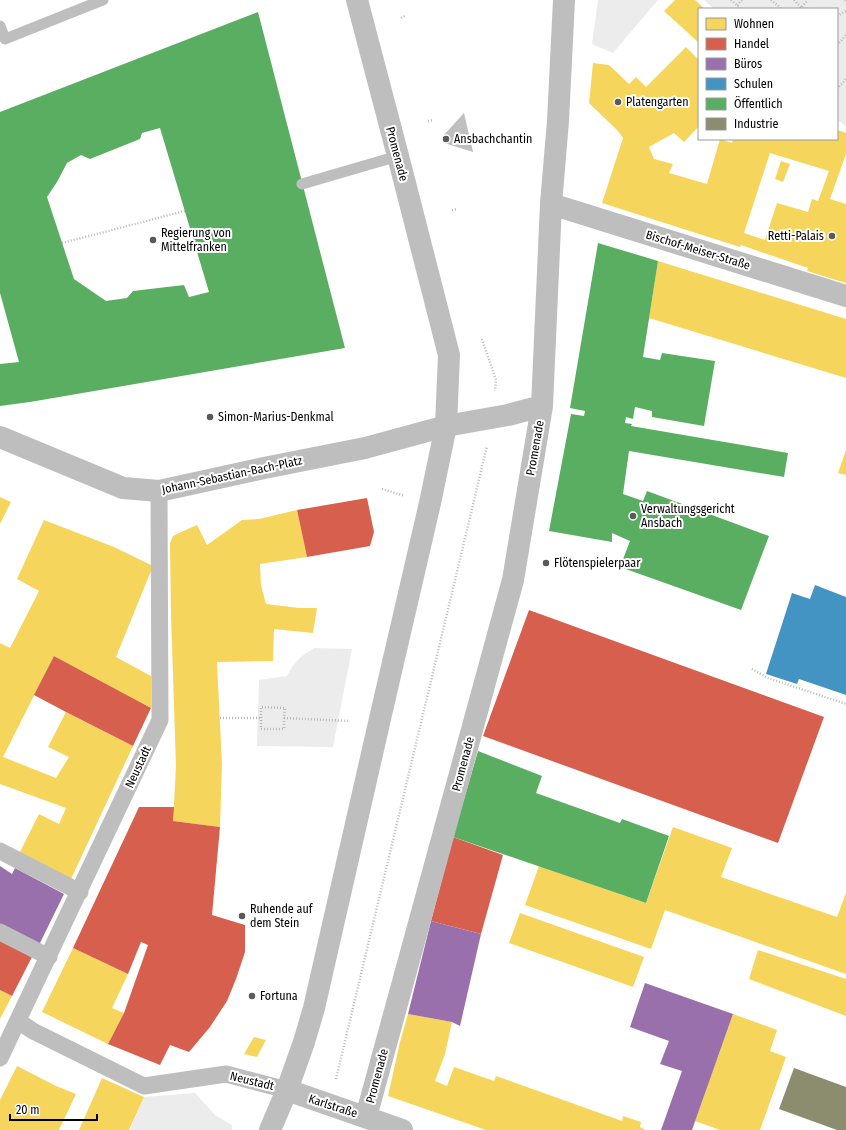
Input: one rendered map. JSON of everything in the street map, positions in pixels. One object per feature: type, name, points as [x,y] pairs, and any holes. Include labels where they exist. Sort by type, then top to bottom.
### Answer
[{"type":"street","name":"Promenade","points":[[270,1130],[287,1090],[314,1008],[430,503],[446,426],[449,355],[357,0]]},
{"type":"street","name":"Promenade","points":[[366,1117],[513,580],[542,406],[551,204],[558,121],[564,0]]},
{"type":"street","name":"Bischof-Meiser-Straße","points":[[551,204],[846,296]]},
{"type":"street","name":"Promenade","points":[[446,426],[494,418],[542,406]]},
{"type":"street","name":"Johann-Sebastian-Bach-Platz","points":[[0,438],[123,488],[159,491],[264,468],[372,447],[446,426]]},
{"type":"street","name":"Neustadt","points":[[0,1058],[80,892],[160,720],[159,491]]},
{"type":"street","points":[[0,851],[80,892]]},
{"type":"street","points":[[0,932],[49,956]]},
{"type":"street","name":"Neustadt","points":[[18,1022],[33,1031],[144,1086],[226,1074],[287,1090]]},
{"type":"street","name":"Karlstraße","points":[[287,1090],[402,1130]]},
{"type":"lane","points":[[0,26],[3,40],[103,0]]},
{"type":"lane","points":[[302,184],[398,156]]},
{"type":"path","points":[[731,0],[740,8]]},
{"type":"path","points":[[737,5],[742,0]]},
{"type":"path","points":[[771,0],[781,8]]},
{"type":"path","points":[[794,0],[800,8]]},
{"type":"path","points":[[802,8],[808,0]]},
{"type":"path","points":[[401,18],[405,16]]},
{"type":"path","points":[[838,44],[846,35]]},
{"type":"path","points":[[838,88],[846,79]]},
{"type":"path","points":[[428,121],[433,120]]},
{"type":"path","points":[[452,210],[457,209]]},
{"type":"path","points":[[62,243],[185,211]]},
{"type":"path","points":[[330,1106],[494,418],[496,380],[482,339]]},
{"type":"path","points":[[752,669],[768,678],[846,704]]},
{"type":"path","points":[[261,707],[285,708],[284,718],[284,729],[260,729],[261,707]]},
{"type":"path","points":[[220,718],[261,718]]},
{"type":"path","points":[[284,718],[350,721]]},
{"type":"shaded area","points":[[598,0],[658,0],[613,53],[592,44]]},
{"type":"shaded area","points":[[704,0],[846,0],[846,126],[838,121],[838,8],[713,8]]},
{"type":"shaded area","points":[[464,113],[473,152],[444,143],[442,137]]},
{"type":"shaded area","points":[[314,648],[352,649],[333,747],[257,746],[259,680],[287,676],[298,660]]},
{"type":"shaded area","points":[[195,1093],[215,1115],[232,1125],[232,1130],[130,1130],[144,1097]]},
{"type":"building: Wohnen","points":[[675,0],[695,0],[704,8],[698,8],[698,42],[664,11]]},
{"type":"building: Wohnen","points":[[686,47],[698,59],[698,127],[684,142],[674,133],[649,147],[654,159],[673,164],[669,173],[707,184],[720,140],[732,143],[733,140],[838,140],[838,130],[846,133],[846,154],[830,199],[846,204],[846,283],[807,271],[808,268],[741,245],[740,247],[602,203],[623,138],[618,131],[589,103],[593,63],[609,65],[629,84],[636,77],[646,87]],"holes":[[[770,153],[829,171],[818,201],[812,199],[808,212],[777,203],[765,240],[744,233]]]},
{"type":"building: Wohnen","points":[[781,161],[790,164],[783,182],[775,179]]},
{"type":"building: Wohnen","points":[[658,261],[846,319],[846,378],[649,318]]},
{"type":"building: Wohnen","points":[[846,450],[846,475],[838,473]]},
{"type":"building: Wohnen","points":[[0,497],[11,502],[0,524]]},
{"type":"building: Wohnen","points":[[297,510],[307,557],[260,564],[261,585],[266,604],[299,608],[317,608],[313,633],[274,629],[273,661],[217,662],[222,764],[220,827],[173,821],[176,766],[170,543],[173,536],[197,525],[207,545],[242,520],[259,519]]},
{"type":"building: Wohnen","points":[[44,520],[114,547],[153,566],[116,657],[151,676],[151,708],[54,656],[3,757],[56,778],[69,757],[48,747],[66,712],[133,746],[71,879],[20,852],[39,814],[59,824],[66,808],[0,784],[0,643],[10,648],[39,591],[17,579]]},
{"type":"building: Wohnen","points":[[673,827],[732,848],[721,877],[837,917],[846,893],[846,974],[665,910],[651,949],[525,905],[539,866],[646,903]]},
{"type":"building: Wohnen","points":[[520,913],[644,957],[633,987],[509,943]]},
{"type":"building: Wohnen","points":[[73,948],[128,974],[112,1008],[124,1013],[108,1044],[42,1012]]},
{"type":"building: Wohnen","points":[[758,950],[846,979],[846,1016],[749,979]]},
{"type":"building: Wohnen","points":[[0,990],[12,996],[0,1019]]},
{"type":"building: Wohnen","points":[[408,1014],[452,1022],[445,1054],[435,1081],[447,1086],[454,1067],[494,1081],[496,1076],[622,1121],[623,1116],[641,1122],[640,1127],[646,1130],[486,1130],[388,1096]]},
{"type":"building: Wohnen","points":[[733,1014],[777,1030],[770,1051],[786,1057],[760,1130],[720,1130],[695,1121]]},
{"type":"building: Wohnen","points":[[254,1037],[266,1040],[257,1057],[244,1054]]},
{"type":"building: Wohnen","points":[[17,1066],[56,1086],[76,1094],[59,1130],[0,1130],[0,1100]]},
{"type":"building: Wohnen","points":[[102,1078],[144,1097],[129,1130],[79,1130]]},
{"type":"building: Handel","points":[[367,498],[374,532],[370,546],[307,557],[297,510]]},
{"type":"building: Handel","points":[[529,610],[824,717],[778,843],[483,736]]},
{"type":"building: Handel","points":[[54,656],[151,708],[133,746],[34,695]]},
{"type":"building: Handel","points":[[139,807],[174,807],[173,821],[220,827],[212,915],[245,925],[245,952],[227,1001],[210,1027],[189,1052],[170,1045],[160,1065],[108,1044],[124,1013],[148,945],[141,942],[128,974],[73,948]]},
{"type":"building: Handel","points":[[453,837],[503,855],[481,934],[431,921]]},
{"type":"building: Handel","points":[[0,941],[33,955],[12,996],[0,990]]},
{"type":"building: Büros","points":[[0,866],[12,874],[15,868],[64,894],[39,945],[0,926]]},
{"type":"building: Büros","points":[[431,921],[481,934],[460,1026],[452,1022],[408,1014]]},
{"type":"building: Büros","points":[[645,983],[733,1014],[692,1130],[661,1130],[682,1071],[660,1064],[669,1041],[630,1027]]},
{"type":"building: Schulen","points":[[815,585],[846,597],[846,695],[799,679],[797,684],[766,674],[792,593],[810,599]]},
{"type":"building: Öffentlich","points":[[258,12],[345,348],[0,406],[0,364],[19,362],[0,293],[0,112]],"holes":[[[160,128],[209,292],[189,297],[184,285],[133,291],[127,298],[106,301],[74,279],[47,197],[67,163],[81,155],[90,159],[140,139],[142,133]]]},
{"type":"building: Öffentlich","name":"Verwaltungsgericht Ansbach","points":[[598,243],[658,261],[643,357],[660,360],[662,353],[715,361],[704,426],[652,417],[652,411],[635,407],[633,419],[626,417],[625,423],[632,424],[631,426],[788,453],[784,477],[629,451],[623,494],[643,501],[647,491],[769,536],[741,610],[620,567],[630,541],[612,533],[612,542],[549,531],[571,414],[584,416],[585,411],[570,408]]},
{"type":"building: Öffentlich","points":[[478,751],[542,776],[536,793],[620,823],[622,819],[669,836],[646,903],[453,837]]},
{"type":"building: Industrie","points":[[794,1068],[846,1087],[846,1130],[837,1130],[779,1109]]},
{"type":"place","name":"Platengarten","points":[[618,102]]},
{"type":"place","name":"Ansbachchantin","points":[[446,139]]},
{"type":"place","name":"Retti-Palais","points":[[832,236]]},
{"type":"place","name":"Regierung von Mittelfranken","points":[[153,240]]},
{"type":"place","name":"Simon-Marius-Denkmal","points":[[210,417]]},
{"type":"place","name":"Verwaltungsgericht Ansbach","points":[[633,516]]},
{"type":"place","name":"Flötenspielerpaar","points":[[546,563]]},
{"type":"place","name":"Ruhende auf dem Stein","points":[[242,916]]},
{"type":"place","name":"Fortuna","points":[[252,996]]}]
